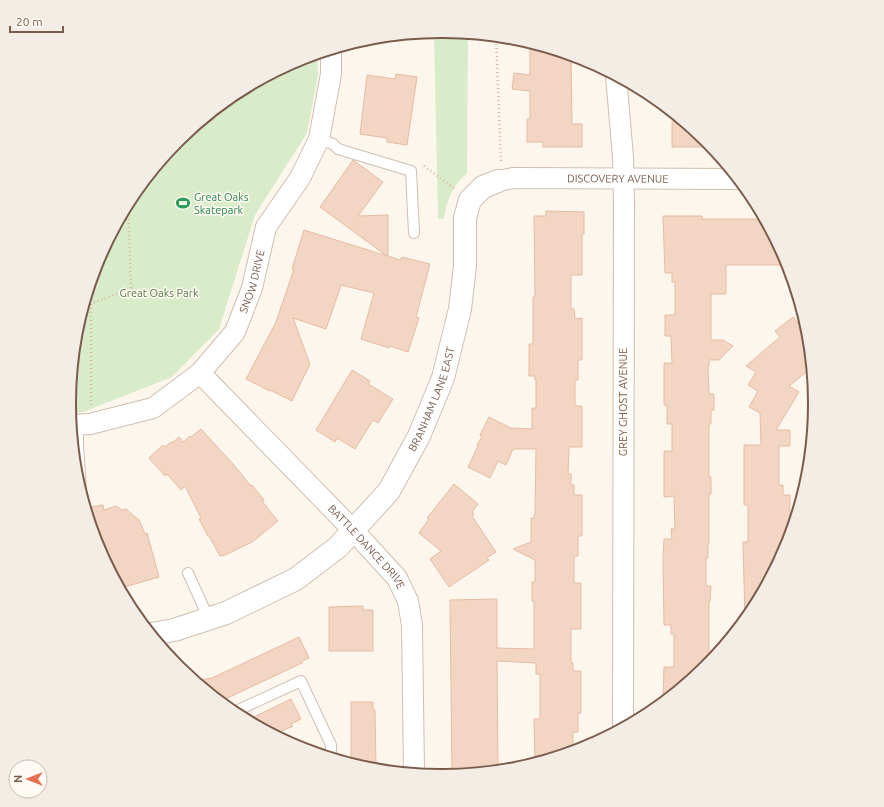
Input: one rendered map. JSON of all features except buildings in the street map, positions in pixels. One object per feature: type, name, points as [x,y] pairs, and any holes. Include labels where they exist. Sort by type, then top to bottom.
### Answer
[{"type":"street","name":"SNOW DRIVE","points":[[77,425],[90,424],[153,408],[200,373],[235,332],[252,288],[266,227],[300,178],[322,132],[331,74],[330,55]]},
{"type":"street","name":"GREY GHOST AVENUE","points":[[616,83],[623,179],[623,721]]},
{"type":"street","name":"DISCOVERY AVENUE","points":[[498,181],[513,178],[730,179]]},
{"type":"street","name":"BRANHAM LANE EAST","points":[[158,633],[209,620],[296,579],[338,547],[389,491],[419,436],[443,378],[460,309],[465,266],[465,218],[470,200],[482,187],[498,181]]},
{"type":"street","name":"BATTLE DANCE DRIVE","points":[[200,373],[353,530],[397,578],[408,601],[412,625],[414,768]]},
{"type":"lane","points":[[319,139],[333,144],[338,149],[411,171],[414,233]]},
{"type":"lane","points":[[188,573],[209,620]]},
{"type":"lane","points":[[241,709],[301,681],[331,745],[331,752]]},
{"type":"path","points":[[496,42],[501,160],[498,181]]},
{"type":"path","points":[[419,162],[456,190]]},
{"type":"path","points":[[91,406],[91,304],[131,288],[128,216]]},
{"type":"green space","points":[[434,38],[468,39],[467,173],[454,188],[451,194],[444,219],[438,219]]},
{"type":"green space","name":"Great Oaks Park","points":[[317,60],[318,75],[307,133],[255,215],[219,329],[172,377],[83,412],[76,413],[77,380],[89,309],[104,264],[125,221],[138,200],[167,163],[184,145],[219,114],[259,87]]},
{"type":"place","name":"Great Oaks Skatepark","points":[[183,203]]}]
